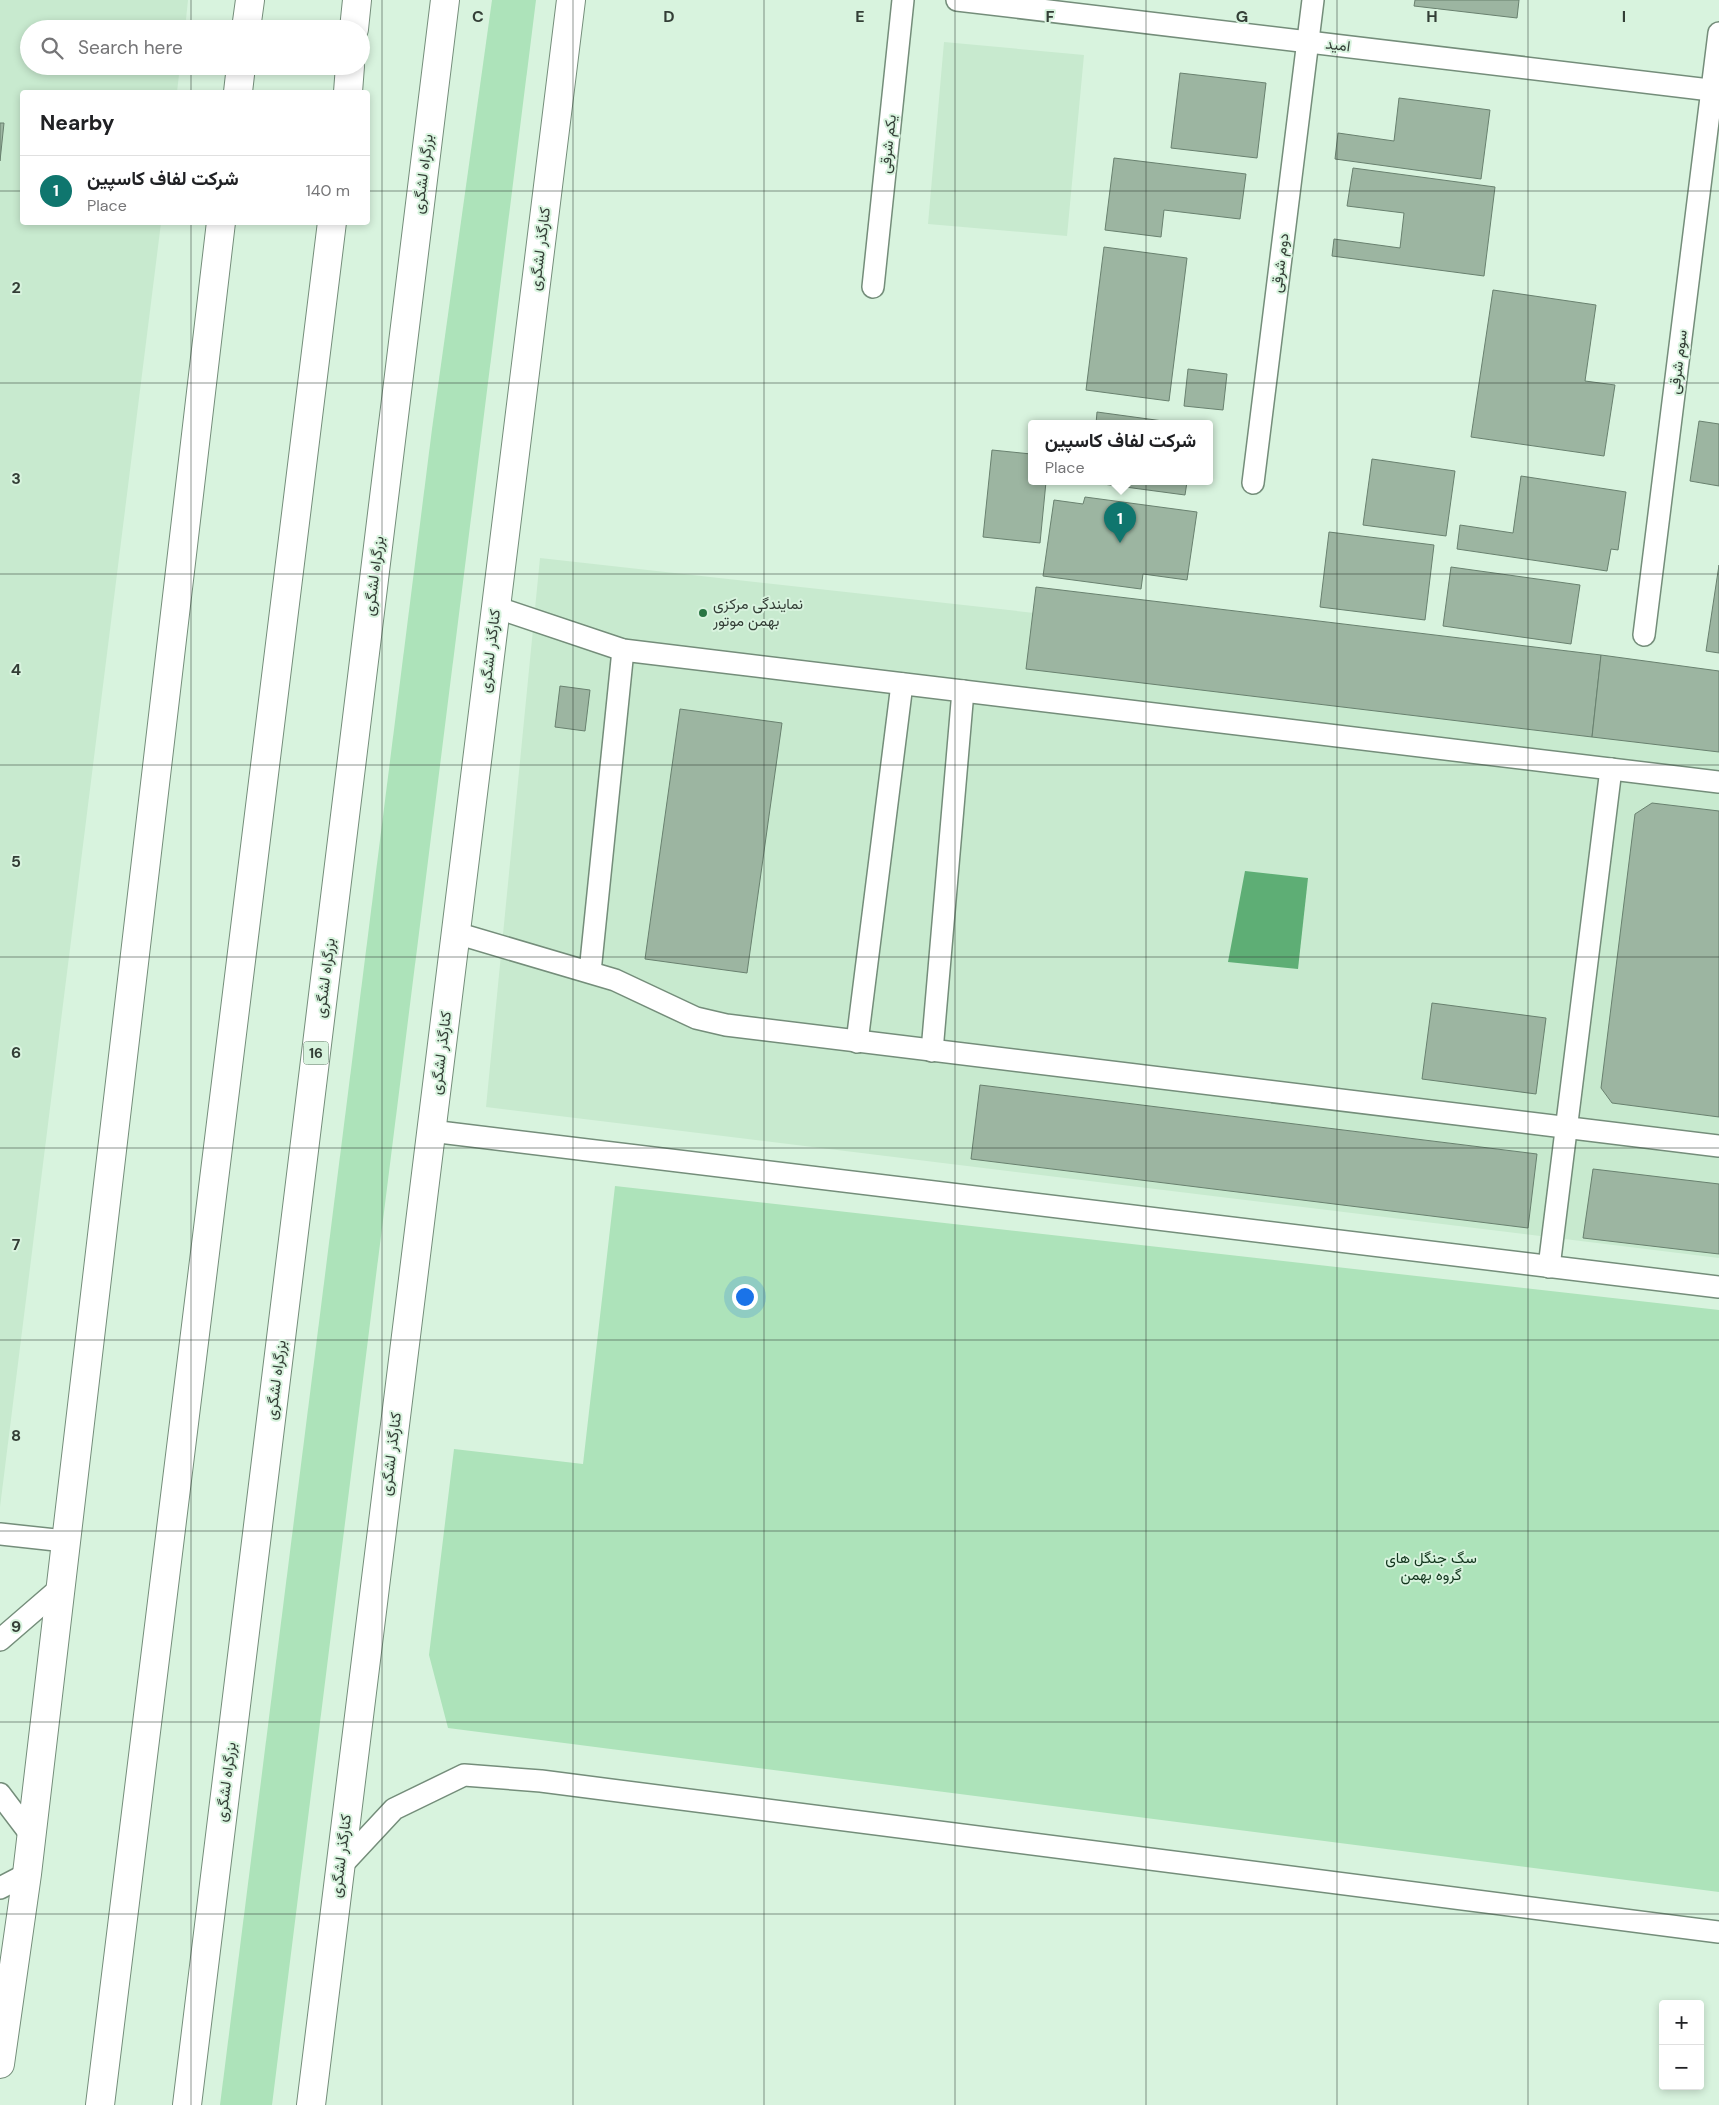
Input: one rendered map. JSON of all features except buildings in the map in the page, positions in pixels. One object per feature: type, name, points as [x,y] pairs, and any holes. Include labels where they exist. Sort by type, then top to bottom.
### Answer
[{"type":"main road","points":[[247,20],[250,0]]},
{"type":"main road","points":[[355,20],[357,0]]},
{"type":"main road","name":"بزرگراه لشگری","points":[[187,2105],[445,0]]},
{"type":"main road","name":"کنارگذر لشگری","points":[[311,2105],[571,0]]},
{"type":"main road","points":[[238,90],[240,75]]},
{"type":"main road","points":[[348,90],[349,75]]},
{"type":"main road","points":[[0,2064],[31,1835],[221,225]]},
{"type":"main road","points":[[100,2105],[332,225]]},
{"type":"lane","name":"یکم شرقی","points":[[874,287],[903,0]]},
{"type":"lane","name":"امید","points":[[958,0],[1716,90]]},
{"type":"lane","name":"دوم شرقی","points":[[1253,483],[1313,0]]},
{"type":"lane","name":"سوم شرقی","points":[[1644,635],[1716,90],[1719,33]]},
{"type":"lane","points":[[495,608],[623,650],[1719,782]]},
{"type":"lane","points":[[590,972],[623,650]]},
{"type":"lane","points":[[857,1042],[902,684]]},
{"type":"lane","points":[[932,1051],[963,691]]},
{"type":"lane","points":[[1549,1267],[1611,769]]},
{"type":"lane","points":[[456,933],[590,972],[653,996],[696,1018],[754,1029],[1719,1146]]},
{"type":"lane","points":[[431,1131],[1719,1287]]},
{"type":"lane","points":[[0,1534],[66,1541]]},
{"type":"lane","points":[[0,1640],[59,1589]]},
{"type":"lane","points":[[340,1867],[394,1809],[464,1775],[542,1781],[1719,1932]]},
{"type":"lane","points":[[0,1794],[31,1835]]},
{"type":"lane","points":[[0,1888],[26,1874]]},
{"type":"shaded area","points":[[0,0],[188,0],[186,20],[20,20],[20,75],[179,75],[177,90],[20,90],[20,225],[161,225],[0,1507]]},
{"type":"shaded area","points":[[944,42],[1084,55],[1067,236],[928,224]]},
{"type":"shaded area","points":[[540,558],[1719,689],[1719,1258],[486,1107]]},
{"type":"shaded area","points":[[1245,871],[1308,878],[1298,969],[1228,962]]},
{"type":"green space","points":[[492,0],[536,0],[272,2105],[220,2105],[432,429]]},
{"type":"green space","name":"سگ جنگل های گروه بهمن","points":[[615,1186],[1719,1310],[1719,1892],[448,1728],[429,1655],[454,1449],[583,1464]]},
{"type":"place","name":"شرکت لفاف کاسپین","points":[[1120,543]]},
{"type":"place","name":"نمایندگی مرکزی بهمن موتور","points":[[703,613]]}]
